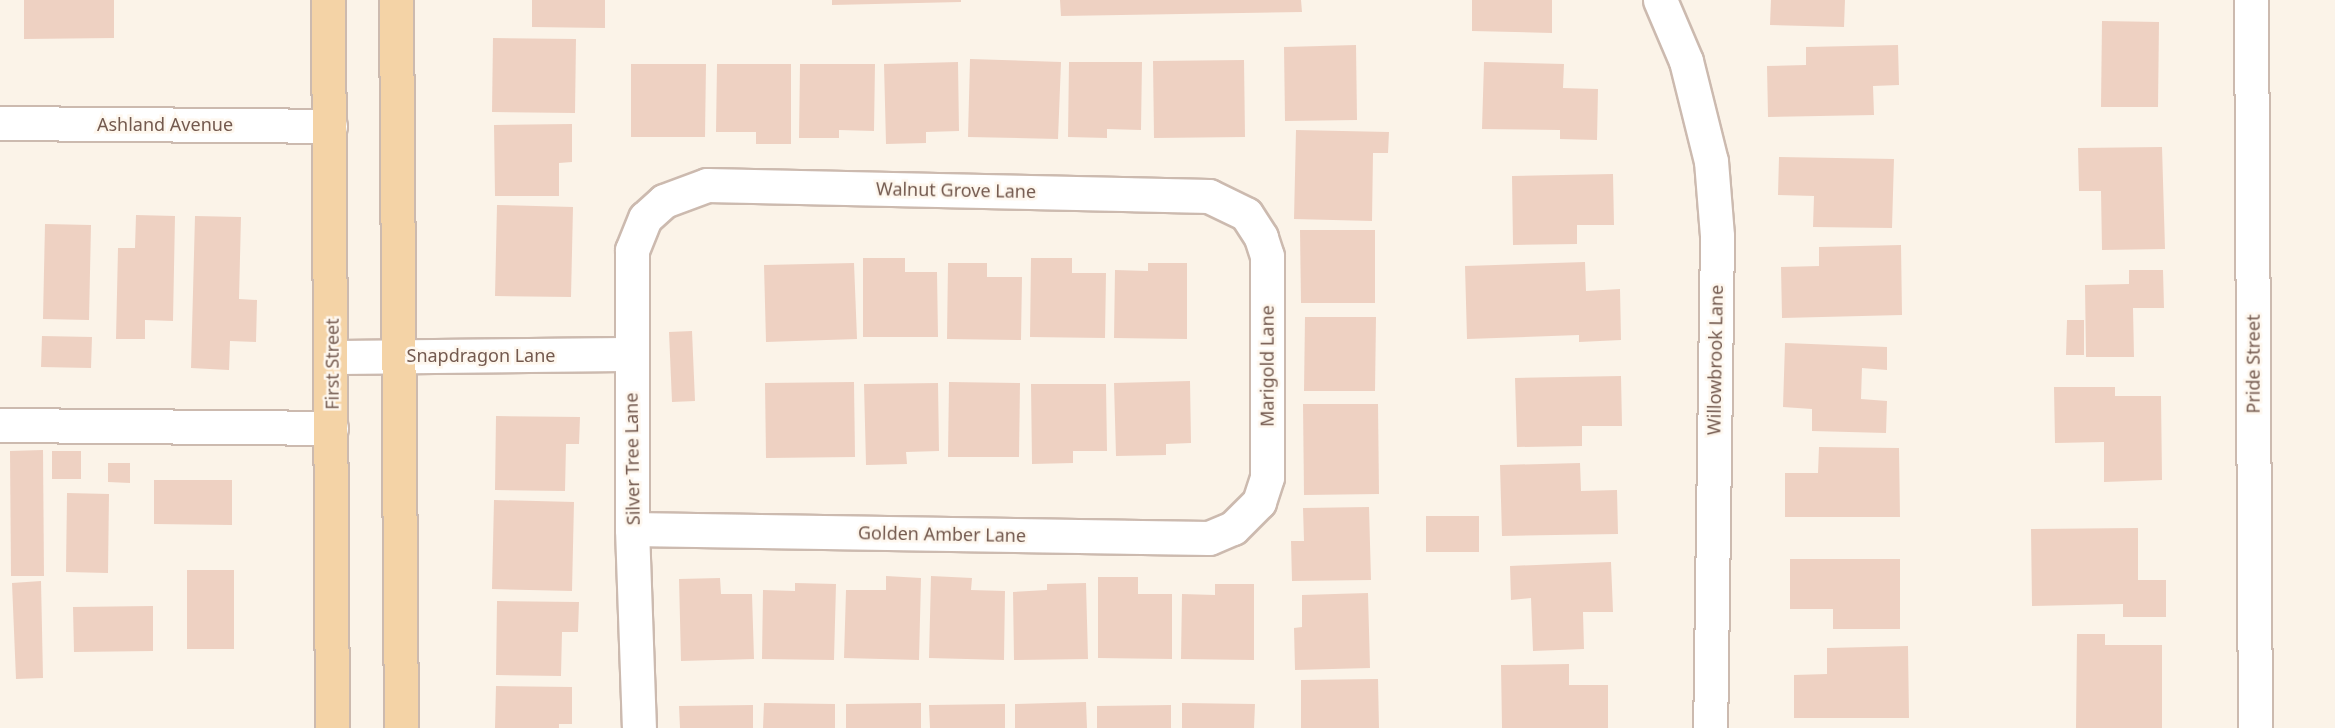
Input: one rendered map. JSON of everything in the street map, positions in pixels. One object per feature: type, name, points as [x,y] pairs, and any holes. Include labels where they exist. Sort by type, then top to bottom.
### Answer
[{"type":"main road","name":"First Street","points":[[328,0],[332,357],[332,728]]},
{"type":"main road","points":[[396,0],[401,728]]},
{"type":"street","name":"Willowbrook Lane","points":[[1660,0],[1686,60],[1711,161],[1717,236],[1710,728]]},
{"type":"street","name":"Pride Street","points":[[2251,0],[2255,728]]},
{"type":"street","name":"Ashland Avenue","points":[[0,123],[330,126]]},
{"type":"street","name":"Walnut Grove Lane","points":[[664,201],[707,185],[1197,195],[1225,202],[1245,214]]},
{"type":"street","name":"Silver Tree Lane","points":[[639,728],[632,529],[632,250],[645,218],[664,201]]},
{"type":"street","name":"Marigold Lane","points":[[1245,214],[1261,237],[1267,256],[1267,477],[1259,502],[1246,518]]},
{"type":"street","name":"Snapdragon Lane","points":[[332,357],[631,354]]},
{"type":"street","points":[[0,425],[331,428]]},
{"type":"street","name":"Golden Amber Lane","points":[[632,529],[1209,538],[1246,518]]},
{"type":"building","points":[[24,0],[114,0],[114,38],[24,39]]},
{"type":"building","points":[[532,0],[605,0],[605,28],[532,27]]},
{"type":"building","points":[[832,0],[961,0],[961,2],[832,5]]},
{"type":"building","points":[[1060,0],[1301,0],[1302,12],[1061,16]]},
{"type":"building","points":[[1472,0],[1552,0],[1552,33],[1472,31]]},
{"type":"building","points":[[1771,0],[1845,0],[1844,27],[1770,25]]},
{"type":"building","points":[[2102,21],[2159,22],[2158,107],[2101,107]]},
{"type":"building","points":[[493,38],[576,39],[575,113],[492,112]]},
{"type":"building","points":[[1356,45],[1357,120],[1285,121],[1284,47]]},
{"type":"building","points":[[1898,45],[1899,85],[1873,86],[1874,115],[1768,117],[1767,66],[1806,65],[1806,47]]},
{"type":"building","points":[[970,59],[1061,62],[1058,139],[968,137]]},
{"type":"building","points":[[1244,60],[1245,137],[1154,138],[1153,61]]},
{"type":"building","points":[[958,62],[959,131],[926,132],[926,143],[886,144],[884,64]]},
{"type":"building","points":[[1069,62],[1142,62],[1141,130],[1107,129],[1107,138],[1068,137]]},
{"type":"building","points":[[1484,62],[1564,64],[1563,88],[1598,89],[1597,140],[1560,139],[1560,130],[1482,129]]},
{"type":"building","points":[[631,64],[706,64],[705,137],[631,137]]},
{"type":"building","points":[[717,64],[791,64],[791,144],[756,144],[756,132],[716,132]]},
{"type":"building","points":[[800,64],[875,64],[874,131],[839,130],[839,138],[799,138]]},
{"type":"building","points":[[572,124],[572,162],[559,163],[559,196],[495,196],[494,125]]},
{"type":"building","points":[[1296,130],[1389,132],[1388,153],[1373,153],[1372,221],[1294,219]]},
{"type":"building","points":[[2162,147],[2165,249],[2102,250],[2101,191],[2079,191],[2078,148]]},
{"type":"building","points":[[1779,157],[1894,159],[1892,228],[1813,227],[1814,196],[1778,195]]},
{"type":"building","points":[[1613,174],[1614,225],[1577,225],[1577,244],[1513,245],[1512,176]]},
{"type":"building","points":[[497,205],[573,207],[571,297],[495,296]]},
{"type":"building","points":[[136,215],[175,216],[173,321],[145,320],[145,339],[116,339],[118,248],[135,248]]},
{"type":"building","points":[[195,216],[241,217],[239,299],[257,300],[256,342],[230,341],[229,370],[191,368]]},
{"type":"building","points":[[45,224],[91,225],[89,320],[43,319]]},
{"type":"building","points":[[1300,230],[1375,230],[1375,303],[1301,303]]},
{"type":"building","points":[[1901,245],[1902,315],[1782,318],[1781,267],[1819,266],[1819,247]]},
{"type":"building","points":[[863,258],[905,258],[905,272],[937,272],[938,337],[863,337]]},
{"type":"building","points":[[1031,258],[1072,258],[1072,273],[1106,273],[1105,338],[1030,337]]},
{"type":"building","points":[[1585,262],[1586,291],[1620,289],[1621,340],[1579,342],[1579,335],[1467,339],[1465,266]]},
{"type":"building","points":[[854,263],[857,339],[766,342],[764,265]]},
{"type":"building","points":[[948,263],[987,263],[987,277],[1022,277],[1021,340],[947,339]]},
{"type":"building","points":[[1148,263],[1187,263],[1187,339],[1114,338],[1115,270],[1148,271]]},
{"type":"building","points":[[2129,270],[2163,270],[2164,308],[2133,308],[2134,357],[2086,357],[2085,285],[2129,284]]},
{"type":"building","points":[[1305,317],[1376,317],[1375,391],[1304,391]]},
{"type":"building","points":[[2067,320],[2084,320],[2084,355],[2066,355]]},
{"type":"building","points":[[692,331],[695,401],[672,402],[669,332]]},
{"type":"building","points":[[42,336],[92,337],[91,368],[41,367]]},
{"type":"building","points":[[1785,343],[1887,347],[1887,370],[1862,368],[1861,399],[1887,401],[1886,433],[1812,431],[1812,409],[1783,407]]},
{"type":"building","points":[[1621,376],[1622,426],[1582,426],[1582,446],[1517,447],[1515,378]]},
{"type":"building","points":[[1190,381],[1191,443],[1166,444],[1166,455],[1116,456],[1114,383]]},
{"type":"building","points":[[854,382],[855,457],[766,458],[765,383]]},
{"type":"building","points":[[949,382],[1020,383],[1019,457],[948,457]]},
{"type":"building","points":[[938,383],[939,451],[906,452],[907,464],[866,465],[864,384]]},
{"type":"building","points":[[1031,384],[1106,384],[1107,451],[1073,451],[1073,463],[1032,464]]},
{"type":"building","points":[[2054,387],[2115,387],[2115,396],[2161,396],[2162,480],[2104,482],[2104,442],[2055,443]]},
{"type":"building","points":[[1303,404],[1378,404],[1379,494],[1304,495]]},
{"type":"building","points":[[496,416],[580,417],[579,444],[566,444],[565,491],[495,490]]},
{"type":"building","points":[[1819,447],[1899,448],[1900,517],[1785,517],[1785,473],[1818,473]]},
{"type":"building","points":[[43,450],[44,576],[11,576],[10,451]]},
{"type":"building","points":[[52,451],[81,451],[81,479],[52,479]]},
{"type":"building","points":[[108,463],[130,463],[130,483],[108,482]]},
{"type":"building","points":[[1580,463],[1581,491],[1617,490],[1618,534],[1502,536],[1500,465]]},
{"type":"building","points":[[154,480],[232,480],[232,525],[154,524]]},
{"type":"building","points":[[67,493],[109,494],[108,573],[66,572]]},
{"type":"building","points":[[494,500],[574,502],[572,591],[492,589]]},
{"type":"building","points":[[1369,507],[1371,580],[1292,581],[1291,541],[1304,541],[1303,508]]},
{"type":"building","points":[[1426,516],[1479,516],[1479,552],[1426,552]]},
{"type":"building","points":[[2138,528],[2138,580],[2166,580],[2166,617],[2123,617],[2123,604],[2032,606],[2031,529]]},
{"type":"building","points":[[1790,559],[1900,559],[1900,629],[1833,629],[1833,609],[1790,609]]},
{"type":"building","points":[[1611,562],[1613,612],[1583,612],[1584,649],[1533,651],[1531,598],[1511,600],[1510,566]]},
{"type":"building","points":[[187,570],[234,570],[234,649],[187,649]]},
{"type":"building","points":[[886,576],[921,578],[919,660],[844,658],[846,590],[886,590]]},
{"type":"building","points":[[931,576],[972,578],[971,590],[1005,591],[1004,660],[929,658]]},
{"type":"building","points":[[1098,577],[1138,577],[1138,594],[1172,594],[1172,659],[1098,658]]},
{"type":"building","points":[[720,578],[721,594],[752,594],[754,659],[681,661],[679,579]]},
{"type":"building","points":[[41,581],[43,678],[16,679],[12,583]]},
{"type":"building","points":[[795,583],[836,584],[834,660],[762,659],[763,590],[795,591]]},
{"type":"building","points":[[1086,583],[1088,659],[1014,660],[1013,592],[1047,590],[1047,584]]},
{"type":"building","points":[[1215,584],[1254,584],[1254,660],[1181,659],[1182,594],[1215,595]]},
{"type":"building","points":[[1368,593],[1370,668],[1295,670],[1294,628],[1302,627],[1302,595]]},
{"type":"building","points":[[497,601],[579,602],[578,632],[562,632],[561,676],[496,675]]},
{"type":"building","points":[[153,606],[153,651],[74,652],[73,607]]},
{"type":"building","points":[[2077,634],[2105,634],[2105,645],[2162,645],[2162,728],[2076,728]]},
{"type":"building","points":[[1908,646],[1909,718],[1794,718],[1794,675],[1827,674],[1827,648]]},
{"type":"building","points":[[1569,664],[1569,685],[1608,685],[1608,728],[1502,728],[1501,665]]},
{"type":"building","points":[[1378,679],[1379,728],[1301,728],[1301,680]]},
{"type":"building","points":[[496,686],[572,687],[572,724],[559,724],[559,728],[495,728]]},
{"type":"building","points":[[1086,702],[1087,728],[1015,728],[1015,704]]},
{"type":"building","points":[[764,703],[835,704],[835,728],[763,728]]},
{"type":"building","points":[[921,703],[921,728],[846,728],[846,704]]},
{"type":"building","points":[[1182,703],[1255,704],[1254,728],[1182,728]]},
{"type":"building","points":[[1005,704],[1005,728],[930,728],[929,705]]},
{"type":"building","points":[[753,705],[753,728],[680,728],[679,706]]},
{"type":"building","points":[[1171,705],[1171,728],[1097,728],[1097,706]]}]
